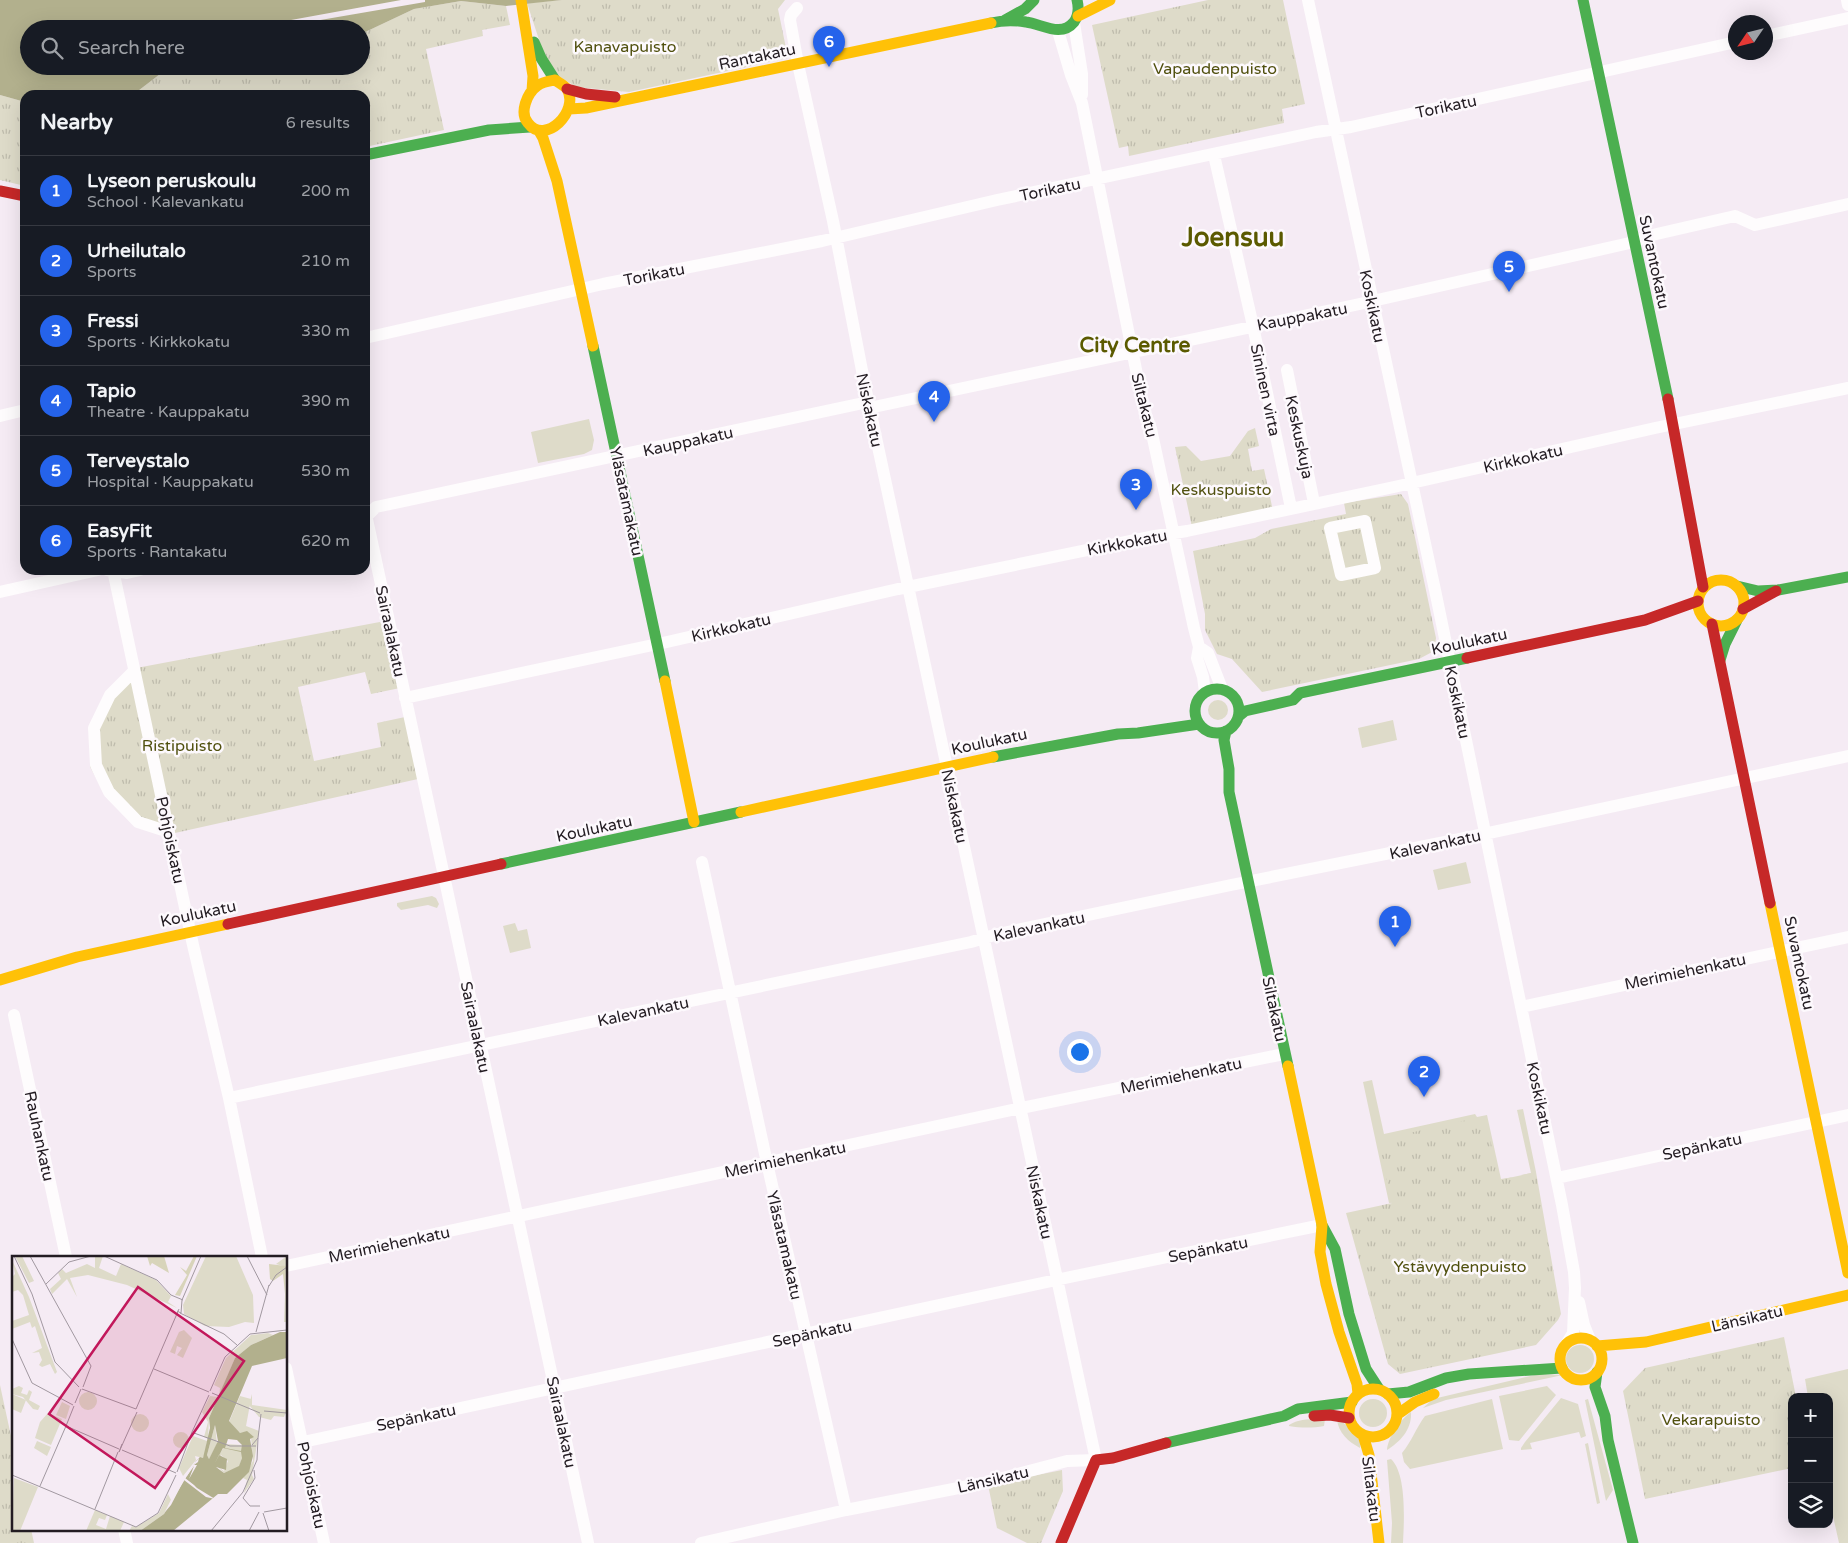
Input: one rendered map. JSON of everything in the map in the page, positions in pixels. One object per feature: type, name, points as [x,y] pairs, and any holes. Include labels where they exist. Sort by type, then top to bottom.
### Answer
[{"type":"main road","points":[[521,0],[534,76],[532,91]]},
{"type":"main road","points":[[1035,0],[1035,14],[1039,22],[1052,30],[1067,28],[1076,19],[1110,0]]},
{"type":"main road","name":"Rantakatu","points":[[569,108],[586,108],[1005,20],[1025,9],[1035,0]]},
{"type":"main road","points":[[1076,19],[1079,9],[1077,0]]},
{"type":"main road","name":"Suvantokatu","points":[[1583,0],[1673,424],[1703,588]]},
{"type":"main road","name":"Rantakatu","points":[[1005,20],[1028,22],[1052,30]]},
{"type":"main road","points":[[526,24],[541,58],[555,80]]},
{"type":"main road","points":[[370,154],[489,130],[535,129],[546,131],[557,126],[569,108],[570,96],[568,89],[561,82],[555,80],[538,85],[532,91],[525,104],[510,118],[489,130]]},
{"type":"main road","name":"Rantakatu","points":[[568,89],[586,94],[633,98]]},
{"type":"main road","points":[[525,104],[526,122],[535,129]]},
{"type":"main road","name":"Yläsatamakatu","points":[[556,181],[554,145],[557,126]]},
{"type":"main road","name":"Yläsatamakatu","points":[[535,129],[543,138],[556,181],[618,455],[694,822]]},
{"type":"main road","points":[[0,191],[20,195]]},
{"type":"main road","name":"Suvantokatu","points":[[1692,531],[1716,572]]},
{"type":"main road","points":[[1720,660],[1725,644],[1737,620],[1743,608],[1743,594],[1737,586],[1716,572],[1712,581],[1703,588],[1698,600],[1699,610],[1709,622],[1728,625],[1737,620]]},
{"type":"main road","points":[[1737,586],[1758,591],[1778,590],[1848,577]]},
{"type":"main road","points":[[1743,608],[1778,590]]},
{"type":"main road","name":"Koulukatu","points":[[1239,716],[1245,711],[1293,700],[1300,693],[1645,620],[1698,600]]},
{"type":"main road","name":"Koulukatu","points":[[1645,620],[1684,618],[1709,622]]},
{"type":"main road","name":"Suvantokatu","points":[[1709,622],[1720,660],[1848,1273]]},
{"type":"main road","points":[[1211,746],[1203,727],[1196,718],[1196,705],[1201,696],[1205,692],[1216,688],[1222,689],[1235,697],[1250,697]]},
{"type":"main road","name":"Koulukatu","points":[[1267,694],[1293,690],[1300,693]]},
{"type":"main road","points":[[1203,727],[1218,733],[1226,731],[1235,724],[1239,716],[1239,706],[1235,697]]},
{"type":"main road","points":[[1181,712],[1196,705]]},
{"type":"main road","name":"Koulukatu","points":[[1118,734],[1132,723],[1140,721]]},
{"type":"main road","name":"Koulukatu","points":[[0,980],[77,957],[190,931],[947,767],[1053,745],[1118,734],[1135,735],[1176,725],[1203,727]]},
{"type":"main road","name":"Siltakatu","points":[[1226,731],[1224,740],[1229,769],[1229,792],[1322,1225],[1335,1249],[1349,1314],[1366,1368],[1383,1391]]},
{"type":"main road","name":"Siltakatu","points":[[1216,764],[1229,792]]},
{"type":"main road","name":"Koulukatu","points":[[6,966],[77,957]]},
{"type":"main road","name":"Siltakatu","points":[[1322,1225],[1320,1252],[1326,1284],[1338,1332],[1357,1384],[1355,1398]]},
{"type":"main road","name":"Länsikatu","points":[[1594,1343],[1646,1342],[1848,1295]]},
{"type":"main road","points":[[1512,1370],[1564,1348],[1578,1338],[1594,1343],[1601,1356],[1595,1379],[1595,1387],[1604,1416],[1633,1543]]},
{"type":"main road","name":"Länsikatu","points":[[1599,1369],[1646,1342]]},
{"type":"main road","points":[[1564,1348],[1562,1368],[1568,1376],[1578,1380],[1586,1387],[1608,1440]]},
{"type":"main road","points":[[1383,1391],[1394,1399],[1398,1414],[1396,1422],[1384,1439],[1363,1435],[1357,1431],[1350,1418],[1349,1409],[1355,1398],[1371,1388],[1383,1391],[1409,1392],[1446,1378],[1469,1374],[1562,1368]]},
{"type":"main road","points":[[1578,1380],[1588,1378],[1599,1369]]},
{"type":"main road","points":[[1398,1414],[1426,1397],[1493,1373]]},
{"type":"main road","name":"Länsikatu","points":[[1096,1460],[1113,1458],[1166,1443],[1284,1416],[1298,1409],[1355,1398]]},
{"type":"main road","name":"Länsikatu","points":[[1284,1416],[1330,1415],[1350,1418]]},
{"type":"main road","name":"Siltakatu","points":[[1363,1435],[1369,1455],[1380,1543]]},
{"type":"main road","points":[[1061,1543],[1090,1479],[1096,1460]]},
{"type":"main road","name":"Siltakatu","points":[[1383,1543],[1386,1531],[1384,1482]]},
{"type":"street","name":"Koskikatu","points":[[1308,0],[1486,833],[1557,1178],[1576,1288],[1584,1325],[1594,1343]]},
{"type":"street","points":[[1847,0],[1848,5]]},
{"type":"street","name":"Niskakatu","points":[[797,8],[791,15],[790,20],[798,64],[869,405],[1096,1460]]},
{"type":"street","points":[[1773,34],[1848,18]]},
{"type":"street","name":"Siltakatu","points":[[1076,19],[1082,74],[1082,103]]},
{"type":"street","name":"Siltakatu","points":[[1052,30],[1082,103],[1144,409],[1151,428],[1194,628],[1200,647],[1197,658],[1205,692]]},
{"type":"street","name":"Torikatu","points":[[370,337],[1728,44]]},
{"type":"street","name":"Sininen virta","points":[[1214,155],[1253,326],[1291,508]]},
{"type":"street","name":"Kauppakatu","points":[[370,512],[376,507],[618,455],[1132,352],[1372,301],[1634,242],[1648,236],[1735,216],[1756,225],[1848,204]]},
{"type":"street","name":"Keskuskuja","points":[[1287,370],[1314,503]]},
{"type":"street","name":"Kirkkokatu","points":[[405,698],[909,587],[1412,483],[1673,424],[1848,388]]},
{"type":"street","points":[[0,416],[20,411]]},
{"type":"street","points":[[1365,521],[1375,568],[1341,575],[1330,528],[1365,521]]},
{"type":"street","name":"Sairaalakatu","points":[[370,534],[588,1543]]},
{"type":"street","points":[[0,592],[76,575]]},
{"type":"street","name":"Pohjoiskatu","points":[[112,575],[170,832],[190,931],[230,1098],[262,1256]]},
{"type":"street","name":"Siltakatu","points":[[1200,647],[1208,653],[1222,689]]},
{"type":"street","points":[[134,671],[110,695],[94,728],[96,765],[109,792],[138,822],[170,832]]},
{"type":"street","name":"Kalevankatu","points":[[230,1098],[1848,756]]},
{"type":"street","name":"Yläsatamakatu","points":[[702,862],[805,1335],[846,1510]]},
{"type":"street","name":"Merimiehenkatu","points":[[1521,1007],[1848,937]]},
{"type":"street","name":"Rauhankatu","points":[[14,1015],[66,1256]]},
{"type":"street","name":"Merimiehenkatu","points":[[288,1266],[1284,1054]]},
{"type":"street","name":"Sepänkatu","points":[[1557,1178],[1848,1114]]},
{"type":"street","name":"Sepänkatu","points":[[303,1442],[1322,1225]]},
{"type":"street","name":"Koskikatu","points":[[1564,1348],[1573,1333],[1576,1288]]},
{"type":"street","name":"Pohjoiskatu","points":[[288,1377],[324,1543]]},
{"type":"street","name":"Länsikatu","points":[[701,1543],[846,1510],[984,1483],[1066,1461],[1096,1460]]},
{"type":"street","points":[[124,1530],[127,1543]]},
{"type":"green space","name":"Kanavapuisto","points":[[562,0],[785,0],[778,9],[788,58],[629,92],[576,87],[559,76],[543,52],[527,3]]},
{"type":"green space","name":"Vapaudenpuisto","points":[[1208,0],[1283,0],[1305,104],[1282,109],[1284,123],[1129,156],[1128,146],[1119,148],[1092,25]]},
{"type":"green space","points":[[461,1],[506,6],[510,25],[482,30],[483,36],[426,49],[444,130],[370,146],[370,90],[139,90],[159,75],[370,75],[370,30],[414,9]]},
{"type":"green space","points":[[0,95],[20,101],[20,185],[0,180]]},
{"type":"green space","points":[[589,419],[594,440],[592,450],[584,454],[538,463],[531,432]]},
{"type":"green space","name":"Keskuspuisto","points":[[1255,428],[1259,446],[1248,449],[1252,471],[1264,469],[1273,511],[1192,527],[1175,447],[1186,446],[1201,461],[1230,456],[1248,431]]},
{"type":"green space","points":[[1401,494],[1408,504],[1436,638],[1434,651],[1419,659],[1262,692],[1232,659],[1217,654],[1205,630],[1205,614],[1193,551],[1255,538],[1271,529],[1346,514],[1344,503]]},
{"type":"green space","name":"Ristipuisto","points":[[385,621],[400,688],[371,694],[365,672],[298,687],[314,761],[381,747],[377,723],[405,717],[418,779],[166,835],[106,795],[90,767],[90,729],[131,669]]},
{"type":"green space","points":[[1214,700],[1222,700],[1228,706],[1228,714],[1222,720],[1214,720],[1208,714],[1208,706]]},
{"type":"green space","points":[[1393,720],[1397,740],[1362,748],[1358,728]]},
{"type":"green space","points":[[1466,862],[1471,883],[1438,890],[1433,870]]},
{"type":"green space","points":[[432,896],[436,898],[439,904],[437,908],[428,905],[401,910],[397,906],[397,903]]},
{"type":"green space","points":[[515,923],[518,931],[527,929],[531,948],[510,953],[503,926]]},
{"type":"green space","points":[[1372,1080],[1384,1134],[1475,1114],[1477,1117],[1487,1115],[1501,1179],[1514,1177],[1429,1202],[1389,1203],[1363,1082]]},
{"type":"green space","points":[[1523,1109],[1536,1172],[1533,1179],[1521,1175],[1531,1173],[1517,1110]]},
{"type":"green space","name":"Ystävyydenpuisto","points":[[1485,1116],[1499,1180],[1536,1172],[1561,1314],[1536,1345],[1400,1374],[1388,1364],[1346,1213],[1392,1203],[1378,1140]]},
{"type":"green space","name":"Vekarapuisto","points":[[1784,1337],[1795,1393],[1788,1393],[1788,1469],[1645,1499],[1623,1391],[1645,1368]]},
{"type":"green space","points":[[1580,1345],[1590,1349],[1594,1359],[1590,1369],[1580,1373],[1570,1369],[1566,1359],[1570,1349]]},
{"type":"green space","points":[[1848,1369],[1848,1543],[1839,1543],[1833,1516],[1833,1393],[1807,1393],[1805,1379]]},
{"type":"green space","points":[[1539,1374],[1563,1375],[1446,1400],[1423,1408],[1433,1399]]},
{"type":"green space","points":[[0,1385],[12,1441],[12,1530],[31,1530],[34,1543],[0,1543]]},
{"type":"green space","points":[[1547,1386],[1556,1395],[1519,1441],[1509,1440],[1499,1396]]},
{"type":"green space","points":[[1561,1398],[1578,1404],[1586,1436],[1581,1438],[1579,1432],[1530,1443],[1532,1449],[1521,1450],[1525,1442]]},
{"type":"green space","points":[[1373,1399],[1383,1403],[1387,1413],[1383,1423],[1373,1427],[1363,1423],[1359,1413],[1363,1403]]},
{"type":"green space","points":[[1492,1399],[1503,1449],[1410,1469],[1404,1462],[1402,1453],[1425,1416]]},
{"type":"green space","points":[[1588,1399],[1613,1490],[1606,1501],[1585,1400]]},
{"type":"green space","points":[[1411,1412],[1410,1424],[1405,1434],[1387,1450],[1396,1429]]},
{"type":"green space","points":[[1325,1419],[1324,1426],[1307,1428],[1289,1426],[1302,1420]]},
{"type":"green space","points":[[1337,1419],[1347,1425],[1361,1438],[1360,1448],[1352,1443],[1339,1429]]},
{"type":"green space","points":[[1588,1443],[1600,1503],[1597,1504],[1585,1444]]},
{"type":"green space","points":[[1391,1459],[1400,1475],[1402,1487],[1404,1511],[1403,1543],[1391,1543],[1392,1523],[1387,1460]]},
{"type":"green space","points":[[1062,1470],[1063,1491],[1041,1543],[1027,1543],[997,1528],[988,1485]]},
{"type":"shaded area","points":[[0,0],[562,0],[506,6],[461,1],[414,9],[370,30],[370,20],[20,20],[20,75],[159,75],[139,90],[20,90],[20,101],[0,95]]},
{"type":"pier","points":[[401,0],[425,0],[425,2],[320,20],[291,20]]},
{"type":"traffic: fast","points":[[1005,20],[1025,9],[1034,0]]},
{"type":"traffic: fast","points":[[991,23],[1017,21],[1051,29],[1063,29],[1069,27],[1077,17],[1077,0]]},
{"type":"traffic: fast","points":[[1583,0],[1668,399]]},
{"type":"traffic: fast","points":[[534,42],[541,58],[555,80]]},
{"type":"traffic: fast","points":[[370,154],[489,130],[530,127]]},
{"type":"traffic: fast","points":[[593,346],[665,681]]},
{"type":"traffic: fast","points":[[1737,586],[1758,591],[1778,590],[1848,577]]},
{"type":"traffic: fast","points":[[1720,660],[1725,644],[1737,620]]},
{"type":"traffic: fast","points":[[1239,716],[1245,711],[1293,700],[1300,693],[1467,658]]},
{"type":"traffic: fast","points":[[1213,689],[1221,689],[1233,695],[1239,711],[1233,727],[1221,733],[1213,733],[1201,727],[1195,715],[1195,707],[1201,695],[1213,689]]},
{"type":"traffic: fast","points":[[993,757],[1118,734],[1199,724]]},
{"type":"traffic: fast","points":[[1226,731],[1224,740],[1229,769],[1229,792],[1288,1066]]},
{"type":"traffic: fast","points":[[501,864],[741,812]]},
{"type":"traffic: fast","points":[[1322,1225],[1335,1249],[1349,1314],[1366,1369],[1379,1389]]},
{"type":"traffic: fast","points":[[1388,1394],[1409,1392],[1446,1378],[1469,1374],[1562,1368]]},
{"type":"traffic: fast","points":[[1597,1372],[1595,1387],[1605,1416],[1608,1440],[1633,1543]]},
{"type":"traffic: fast","points":[[1166,1443],[1284,1416],[1298,1409],[1352,1402]]},
{"type":"traffic: slow","points":[[521,0],[533,76],[532,91]]},
{"type":"traffic: slow","points":[[1078,16],[1110,0]]},
{"type":"traffic: slow","points":[[569,109],[586,108],[991,23]]},
{"type":"traffic: slow","points":[[555,80],[567,89],[570,98],[569,107],[559,123],[551,128],[535,129],[525,119],[524,109],[527,98],[533,89],[539,85],[555,80]]},
{"type":"traffic: slow","points":[[539,131],[557,181],[593,346]]},
{"type":"traffic: slow","points":[[1716,580],[1726,580],[1740,590],[1744,603],[1740,616],[1734,622],[1726,626],[1716,626],[1702,616],[1698,608],[1698,598],[1708,584],[1716,580]]},
{"type":"traffic: slow","points":[[665,681],[694,822]]},
{"type":"traffic: slow","points":[[741,812],[993,757]]},
{"type":"traffic: slow","points":[[1770,903],[1848,1273]]},
{"type":"traffic: slow","points":[[0,980],[77,957],[228,924]]},
{"type":"traffic: slow","points":[[1288,1066],[1322,1225],[1320,1252],[1326,1284],[1339,1332],[1357,1384],[1358,1394]]},
{"type":"traffic: slow","points":[[1597,1346],[1646,1342],[1848,1295]]},
{"type":"traffic: slow","points":[[1581,1338],[1596,1344],[1602,1359],[1596,1374],[1581,1380],[1566,1374],[1560,1359],[1566,1344],[1581,1338]]},
{"type":"traffic: slow","points":[[1368,1389],[1378,1389],[1390,1396],[1397,1408],[1397,1413],[1397,1418],[1390,1430],[1378,1437],[1368,1437],[1360,1433],[1353,1426],[1349,1418],[1349,1408],[1353,1400],[1360,1393],[1368,1389]]},
{"type":"traffic: slow","points":[[1398,1414],[1415,1402],[1434,1394]]},
{"type":"traffic: slow","points":[[1363,1435],[1369,1455],[1379,1543]]},
{"type":"traffic: jam","points":[[567,89],[586,94],[615,97]]},
{"type":"traffic: jam","points":[[0,191],[20,195]]},
{"type":"traffic: jam","points":[[1668,399],[1703,587]]},
{"type":"traffic: jam","points":[[1743,609],[1776,591]]},
{"type":"traffic: jam","points":[[1467,658],[1645,620],[1698,601]]},
{"type":"traffic: jam","points":[[1712,624],[1770,903]]},
{"type":"traffic: jam","points":[[228,924],[501,864]]},
{"type":"traffic: jam","points":[[1314,1416],[1330,1415],[1349,1418]]},
{"type":"traffic: jam","points":[[1061,1543],[1096,1460],[1113,1458],[1166,1443]]},
{"type":"place","name":"EasyFit","points":[[829,67]]},
{"type":"place","name":"Terveystalo","points":[[1509,292]]},
{"type":"place","name":"Tapio","points":[[934,422]]},
{"type":"place","name":"Fressi","points":[[1136,510]]},
{"type":"place","name":"Lyseon peruskoulu","points":[[1395,947]]},
{"type":"place","name":"Urheilutalo","points":[[1424,1097]]},
{"type":"district","name":"Joensuu","points":[[1233,237]]},
{"type":"district","name":"City Centre","points":[[1135,345]]}]
